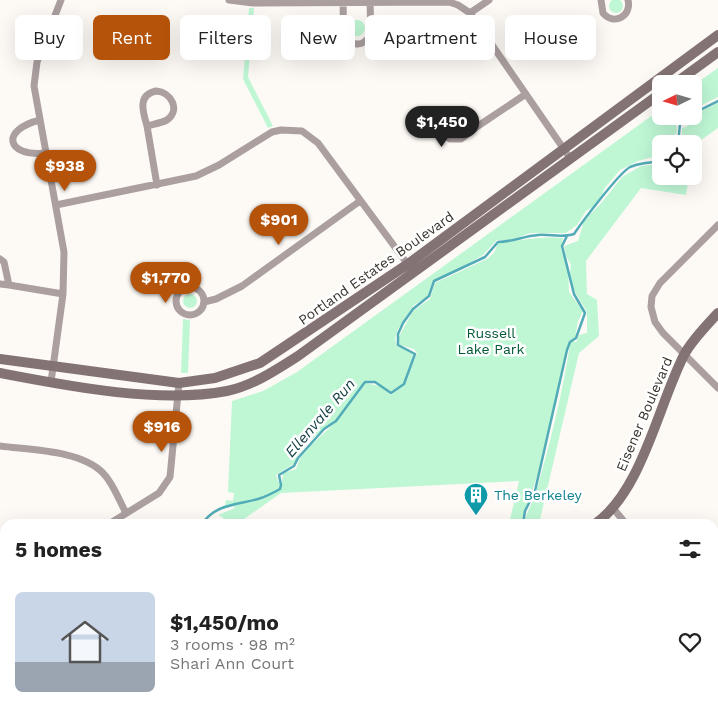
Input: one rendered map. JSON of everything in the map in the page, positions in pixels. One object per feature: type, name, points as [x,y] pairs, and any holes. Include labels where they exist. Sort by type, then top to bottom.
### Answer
[{"type":"street","points":[[51,382],[63,294],[64,252],[34,86],[34,75],[61,0]]},
{"type":"street","points":[[230,0],[252,3],[449,2],[458,5],[470,13],[567,154]]},
{"type":"street","points":[[470,13],[489,0]]},
{"type":"street","points":[[601,0],[603,13],[608,18],[615,19],[627,12],[628,0]]},
{"type":"street","points":[[344,3],[345,35],[353,43],[358,44],[364,42],[370,35],[370,2]]},
{"type":"street","name":"Portland Estates Boulevard","points":[[0,373],[51,382],[179,396],[228,391],[274,372],[567,154],[718,35]]},
{"type":"street","points":[[686,75],[718,52]]},
{"type":"street","points":[[147,126],[166,120],[171,115],[174,108],[172,100],[164,92],[152,92],[143,100],[142,108],[157,185]]},
{"type":"street","points":[[478,126],[467,117],[454,112],[446,116],[441,126],[445,136],[456,140],[478,126],[526,94]]},
{"type":"street","name":"Portland Estates Boulevard","points":[[567,154],[652,99]]},
{"type":"street","points":[[40,120],[20,126],[16,129],[13,139],[15,146],[21,152],[32,154],[46,153]]},
{"type":"street","points":[[56,205],[196,176],[219,165],[272,132],[294,129],[307,134],[318,143],[411,269]]},
{"type":"street","points":[[204,302],[201,293],[194,287],[184,288],[176,298],[178,307],[186,314],[199,312],[204,302],[216,299],[242,286],[360,201]]},
{"type":"street","points":[[718,225],[660,282],[652,296],[651,307],[655,322],[663,332],[718,388]]},
{"type":"street","points":[[0,259],[4,262],[9,284]]},
{"type":"street","name":"Portland Estates Boulevard","points":[[0,359],[179,382],[215,378],[260,363],[411,269]]},
{"type":"street","points":[[0,284],[63,294]]},
{"type":"street","name":"Eisener Boulevard","points":[[601,519],[613,508],[629,484],[685,353],[718,313]]},
{"type":"street","points":[[117,519],[159,493],[170,477],[179,382]]},
{"type":"street","points":[[0,446],[72,457],[85,461],[106,477],[126,513]]},
{"type":"street","points":[[613,508],[622,519]]},
{"type":"green space","points":[[613,-1],[619,-1],[623,6],[619,13],[613,13],[609,9],[609,3]]},
{"type":"green space","points":[[249,8],[254,8],[253,15],[248,15]]},
{"type":"green space","points":[[355,21],[363,22],[363,34],[355,35]]},
{"type":"green space","points":[[245,60],[249,60],[248,77],[273,126],[268,128],[243,79]]},
{"type":"green space","points":[[718,68],[718,97],[702,105],[702,79]]},
{"type":"green space","points":[[718,103],[718,128],[702,139],[702,135],[682,135],[682,128],[688,125],[702,125],[702,111]]},
{"type":"green space","name":"Russell Lake Park","points":[[652,116],[652,125],[676,125],[677,132],[675,135],[652,135],[652,157],[638,161],[620,170],[604,189],[594,206],[586,211],[577,225],[566,233],[530,233],[509,241],[497,240],[483,255],[453,272],[433,280],[427,297],[414,305],[398,329],[395,339],[397,346],[412,352],[413,356],[403,384],[390,392],[375,381],[365,382],[353,400],[366,383],[383,387],[391,395],[406,382],[417,353],[414,349],[400,345],[398,338],[413,311],[430,299],[435,283],[487,259],[494,253],[498,243],[537,238],[563,238],[561,249],[568,264],[569,292],[583,311],[578,321],[575,338],[570,342],[566,351],[556,404],[538,474],[523,519],[510,519],[519,481],[281,493],[244,519],[223,519],[224,518],[218,515],[235,508],[233,506],[212,512],[225,505],[226,500],[233,501],[234,493],[228,492],[232,401],[263,391],[297,372]],"holes":[[[349,405],[337,421],[311,445],[300,458],[296,469],[283,473],[281,488],[276,475],[295,463],[305,446]]]},
{"type":"green space","points":[[452,119],[458,119],[462,126],[458,133],[452,133],[448,129],[448,123]]},
{"type":"green space","points":[[652,165],[652,185],[688,185],[686,195],[641,188],[586,261],[587,294],[597,300],[599,336],[579,353],[540,519],[525,519],[536,492],[551,438],[570,345],[572,341],[576,342],[579,335],[587,333],[587,312],[574,290],[570,274],[571,265],[566,256],[564,246],[578,241],[584,221],[622,177],[641,166]]},
{"type":"green space","points":[[187,294],[193,294],[197,301],[193,308],[187,308],[183,304],[183,298]]},
{"type":"green space","points":[[183,319],[190,320],[188,373],[181,373]]},
{"type":"waterway","name":"Ellenvale Run","points":[[702,109],[718,101]]},
{"type":"waterway","name":"Ellenvale Run","points":[[679,135],[680,125]]},
{"type":"waterway","name":"Ellenvale Run","points":[[206,519],[213,512],[220,509],[261,498],[280,489],[279,475],[294,466],[298,458],[324,429],[336,421],[365,382],[375,382],[391,393],[404,384],[415,354],[398,345],[398,334],[413,309],[429,296],[434,281],[485,257],[498,242],[538,235],[565,236],[574,234],[601,198],[625,171],[630,167],[652,163]]},
{"type":"waterway","points":[[524,519],[525,511],[535,491],[567,350],[570,342],[576,338],[585,313],[574,294],[562,246],[567,236]]},
{"type":"place","name":"The Berkeley","points":[[476,516]]}]
